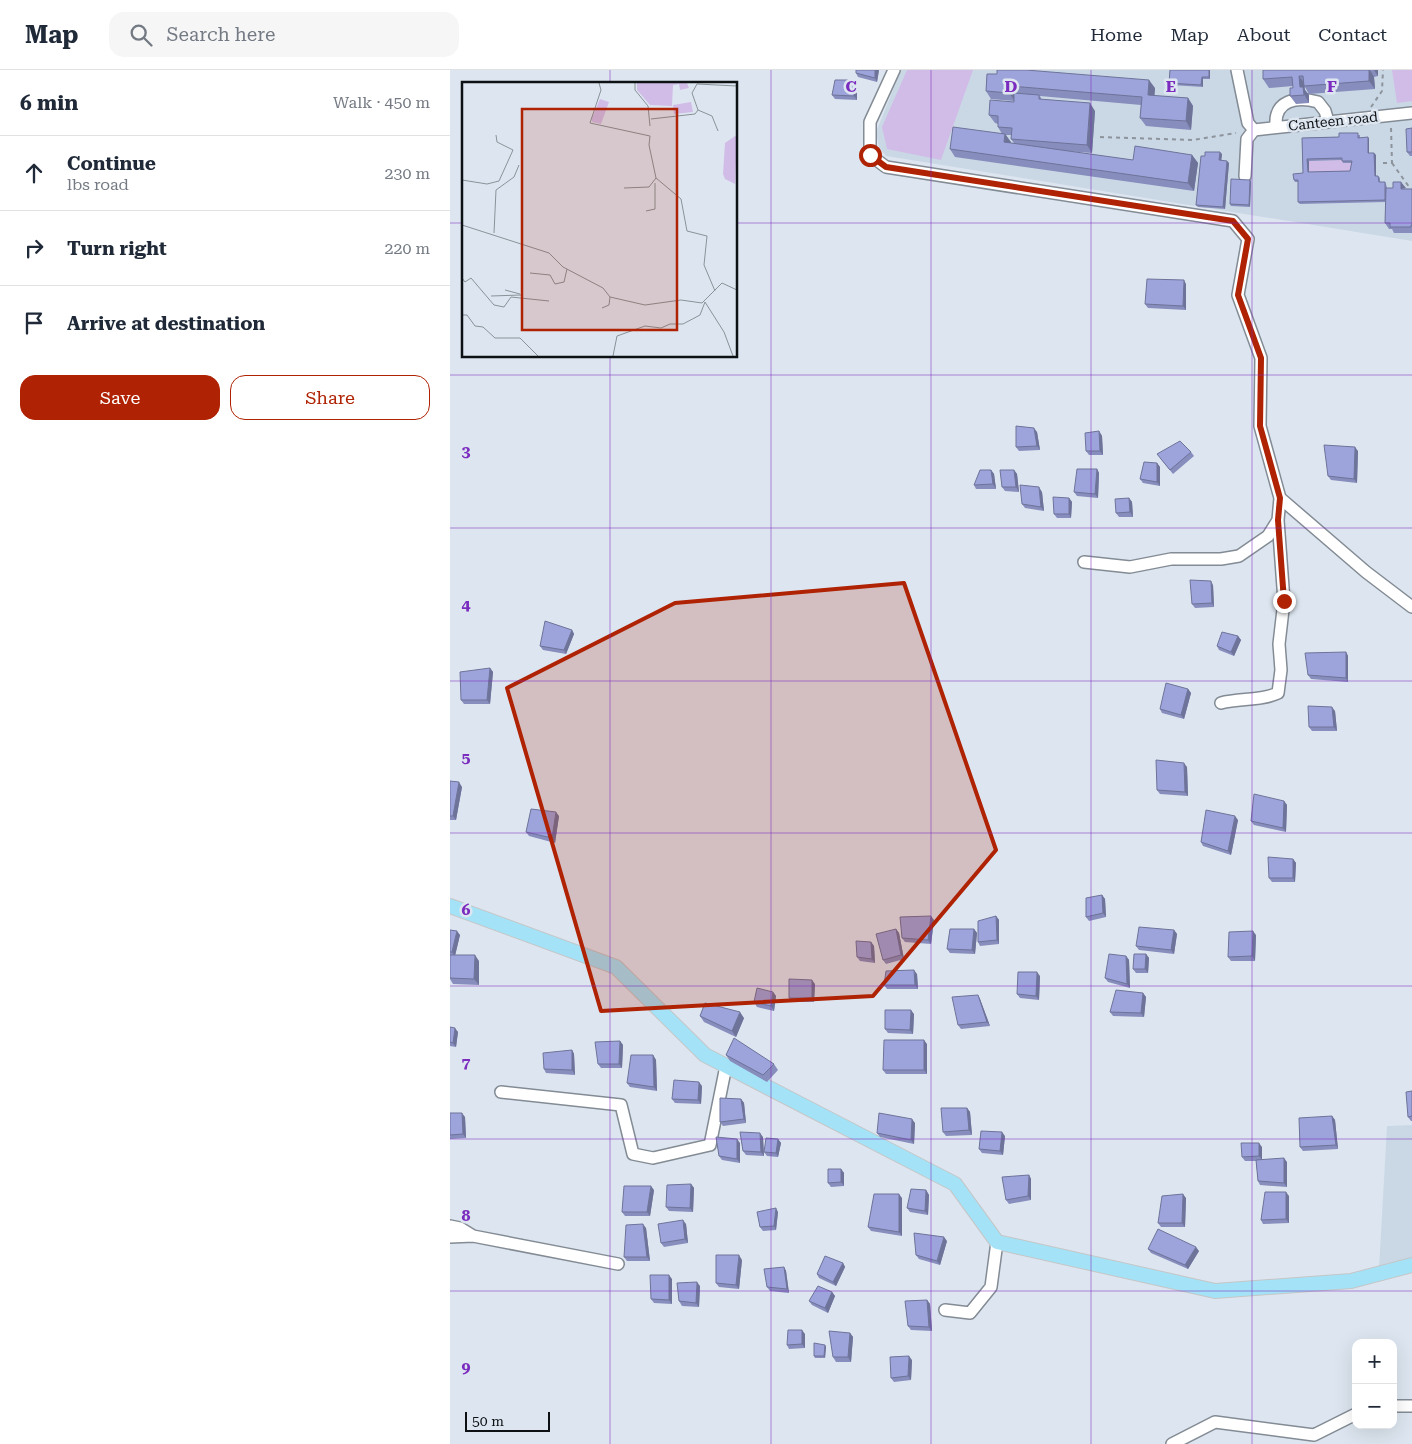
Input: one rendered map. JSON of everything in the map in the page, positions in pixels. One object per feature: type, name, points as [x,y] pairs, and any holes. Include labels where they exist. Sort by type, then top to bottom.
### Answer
[{"type":"main road","points":[[450,906],[616,967],[705,1055],[955,1184],[997,1242],[1215,1291],[1352,1281],[1412,1265]]},
{"type":"street","points":[[894,70],[870,122],[870,155],[886,167],[1233,221],[1248,239],[1238,295],[1261,358],[1260,426],[1280,498],[1278,520],[1284,601],[1280,634],[1281,670],[1278,693],[1269,697],[1237,699],[1221,703]]},
{"type":"street","points":[[1237,70],[1248,123],[1254,130],[1247,139],[1245,176]]},
{"type":"street","points":[[1276,126],[1280,105],[1287,101],[1296,100],[1318,102],[1322,106],[1328,121]]},
{"type":"street","name":"Canteen road","points":[[1254,130],[1276,126],[1412,113]]},
{"type":"street","points":[[1280,498],[1366,572],[1412,607]]},
{"type":"street","points":[[1084,562],[1130,567],[1171,559],[1221,559],[1239,556],[1268,536],[1278,520]]},
{"type":"street","points":[[500,1092],[622,1105],[633,1154],[653,1158],[710,1145],[726,1066]]},
{"type":"street","points":[[450,1226],[460,1228],[473,1236]]},
{"type":"street","points":[[450,1238],[473,1236],[618,1264]]},
{"type":"street","points":[[945,1310],[970,1313],[990,1287],[997,1242]]},
{"type":"street","points":[[1397,1406],[1412,1406]]},
{"type":"street","points":[[1172,1444],[1214,1422],[1314,1435],[1352,1416]]},
{"type":"path","points":[[1364,117],[1382,91],[1383,70]]},
{"type":"path","points":[[1391,115],[1392,163],[1412,191]]},
{"type":"path","points":[[1100,137],[1193,140],[1254,130]]},
{"type":"path","points":[[1383,163],[1392,163]]},
{"type":"highlighted area","points":[[904,583],[996,850],[873,996],[601,1011],[507,688],[675,603]]},
{"type":"shaded area","points":[[901,70],[1412,70],[1412,241],[886,156],[879,147],[876,132]]},
{"type":"shaded area","points":[[907,70],[973,70],[941,160],[887,149],[882,127]]},
{"type":"shaded area","points":[[1392,70],[1412,70],[1412,101],[1397,103]]},
{"type":"shaded area","points":[[1343,160],[1354,163],[1351,173],[1309,174],[1309,161]]},
{"type":"shaded area","points":[[1412,1125],[1412,1259],[1379,1268],[1387,1126]]},
{"type":"building","points":[[856,70],[875,70],[875,78],[856,73]]},
{"type":"building","points":[[997,70],[1026,70],[1149,80],[1148,95],[1188,98],[1186,121],[1140,118],[1142,97],[1010,86],[1009,93],[986,91],[987,74],[997,74]]},
{"type":"building","points":[[1170,70],[1209,70],[1209,77],[1202,77],[1201,85],[1169,83]]},
{"type":"building","points":[[1263,70],[1369,70],[1369,81],[1304,86],[1303,76],[1299,76],[1300,87],[1303,87],[1304,95],[1290,96],[1290,88],[1293,88],[1292,77],[1263,79]]},
{"type":"building","points":[[835,80],[854,80],[854,96],[832,95]]},
{"type":"building","points":[[1014,93],[1039,95],[1039,99],[1090,103],[1087,145],[1011,139],[1012,128],[998,127],[998,116],[989,115],[990,100],[1014,102]]},
{"type":"building","points":[[953,127],[1005,134],[1004,142],[1133,160],[1135,146],[1192,155],[1188,183],[950,149]]},
{"type":"building","points":[[1412,128],[1412,152],[1407,152],[1406,129]]},
{"type":"building","points":[[1339,133],[1358,133],[1358,138],[1368,137],[1368,153],[1374,153],[1375,176],[1378,176],[1379,182],[1385,182],[1385,200],[1298,202],[1298,180],[1294,180],[1293,174],[1303,173],[1302,138],[1339,137]],"holes":[[[1342,158],[1342,161],[1352,161],[1350,171],[1308,172],[1307,159]]]},
{"type":"building","points":[[1205,152],[1220,152],[1219,160],[1227,161],[1223,207],[1196,205],[1201,156],[1205,156]]},
{"type":"building","points":[[1231,179],[1250,180],[1249,205],[1230,204]]},
{"type":"building","points":[[1393,182],[1401,182],[1401,189],[1412,189],[1411,227],[1390,227],[1390,223],[1385,223],[1386,188],[1393,188]]},
{"type":"building","points":[[1147,279],[1184,280],[1183,306],[1145,304]]},
{"type":"building","points":[[1016,426],[1034,428],[1037,446],[1016,447]]},
{"type":"building","points":[[1099,431],[1100,451],[1086,451],[1085,433]]},
{"type":"building","points":[[1180,441],[1191,452],[1170,470],[1157,454]]},
{"type":"building","points":[[1324,445],[1355,447],[1354,479],[1328,476]]},
{"type":"building","points":[[1144,462],[1157,463],[1157,482],[1140,479]]},
{"type":"building","points":[[1077,469],[1097,469],[1095,494],[1074,492]]},
{"type":"building","points":[[980,470],[991,470],[993,484],[974,485]]},
{"type":"building","points":[[1000,470],[1014,470],[1016,487],[1002,487]]},
{"type":"building","points":[[1020,485],[1039,487],[1041,507],[1022,504]]},
{"type":"building","points":[[1053,497],[1069,498],[1069,514],[1054,514]]},
{"type":"building","points":[[1129,498],[1130,512],[1116,513],[1115,499]]},
{"type":"building","points":[[1190,580],[1211,581],[1212,603],[1192,604]]},
{"type":"building","points":[[545,621],[572,630],[564,650],[540,646]]},
{"type":"building","points":[[1222,632],[1238,636],[1231,652],[1217,646]]},
{"type":"building","points":[[1346,652],[1346,678],[1308,675],[1305,653]]},
{"type":"building","points":[[490,668],[487,700],[461,700],[460,672]]},
{"type":"building","points":[[1166,683],[1188,689],[1181,715],[1160,709]]},
{"type":"building","points":[[1308,706],[1332,707],[1334,727],[1309,727]]},
{"type":"building","points":[[1156,760],[1184,763],[1185,792],[1157,790]]},
{"type":"building","points":[[450,781],[459,782],[453,816],[450,816]]},
{"type":"building","points":[[1254,794],[1284,801],[1283,828],[1251,821]]},
{"type":"building","points":[[531,809],[556,812],[552,838],[526,832]]},
{"type":"building","points":[[1206,810],[1235,816],[1228,851],[1201,842]]},
{"type":"building","points":[[1268,857],[1293,859],[1293,878],[1269,878]]},
{"type":"building","points":[[1102,895],[1103,913],[1086,917],[1086,898]]},
{"type":"building","points":[[931,916],[928,940],[902,938],[900,917]]},
{"type":"building","points":[[996,916],[997,940],[978,942],[978,921]]},
{"type":"building","points":[[1139,927],[1174,930],[1171,950],[1136,946]]},
{"type":"building","points":[[896,929],[901,955],[883,960],[876,934]]},
{"type":"building","points":[[950,929],[974,929],[972,950],[947,949]]},
{"type":"building","points":[[450,930],[457,931],[452,952],[450,952]]},
{"type":"building","points":[[1253,931],[1252,956],[1228,957],[1229,932]]},
{"type":"building","points":[[856,941],[871,942],[872,959],[857,957]]},
{"type":"building","points":[[1109,954],[1126,956],[1127,984],[1105,978]]},
{"type":"building","points":[[1134,954],[1146,954],[1145,969],[1133,969]]},
{"type":"building","points":[[450,955],[475,955],[474,979],[450,978]]},
{"type":"building","points":[[914,970],[915,985],[884,985],[886,971]]},
{"type":"building","points":[[1018,972],[1037,972],[1036,996],[1017,994]]},
{"type":"building","points":[[789,979],[812,980],[812,998],[789,998]]},
{"type":"building","points":[[757,988],[773,992],[771,1006],[754,1002]]},
{"type":"building","points":[[1116,990],[1143,993],[1141,1013],[1110,1012]]},
{"type":"building","points":[[978,995],[987,1022],[958,1025],[952,997]]},
{"type":"building","points":[[705,1003],[740,1012],[732,1031],[700,1016]]},
{"type":"building","points":[[885,1010],[911,1010],[910,1030],[885,1029]]},
{"type":"building","points":[[450,1027],[455,1028],[453,1043],[450,1042]]},
{"type":"building","points":[[734,1038],[774,1064],[763,1075],[726,1055]]},
{"type":"building","points":[[884,1040],[924,1040],[924,1070],[883,1070]]},
{"type":"building","points":[[620,1041],[619,1064],[598,1064],[595,1042]]},
{"type":"building","points":[[572,1050],[572,1070],[544,1069],[543,1053]]},
{"type":"building","points":[[631,1055],[653,1055],[654,1087],[627,1083]]},
{"type":"building","points":[[674,1080],[699,1082],[698,1100],[672,1099]]},
{"type":"building","points":[[1412,1091],[1412,1116],[1408,1117],[1406,1092]]},
{"type":"building","points":[[720,1098],[741,1099],[744,1119],[720,1122]]},
{"type":"building","points":[[941,1108],[967,1108],[969,1130],[943,1132]]},
{"type":"building","points":[[450,1113],[462,1113],[463,1134],[450,1135]]},
{"type":"building","points":[[879,1113],[912,1119],[911,1140],[877,1133]]},
{"type":"building","points":[[1332,1116],[1336,1145],[1300,1147],[1299,1118]]},
{"type":"building","points":[[981,1131],[1002,1132],[1000,1151],[979,1149]]},
{"type":"building","points":[[740,1132],[760,1133],[761,1152],[743,1151]]},
{"type":"building","points":[[716,1137],[737,1139],[737,1159],[719,1156]]},
{"type":"building","points":[[766,1138],[778,1139],[776,1153],[764,1152]]},
{"type":"building","points":[[1241,1143],[1259,1143],[1259,1156],[1242,1157]]},
{"type":"building","points":[[1284,1158],[1284,1183],[1258,1181],[1256,1160]]},
{"type":"building","points":[[828,1169],[841,1169],[841,1182],[828,1183]]},
{"type":"building","points":[[1029,1175],[1028,1196],[1006,1200],[1002,1177]]},
{"type":"building","points":[[691,1184],[690,1208],[666,1207],[667,1185]]},
{"type":"building","points":[[624,1186],[651,1186],[647,1212],[622,1212]]},
{"type":"building","points":[[911,1189],[926,1190],[925,1211],[907,1208]]},
{"type":"building","points":[[1265,1192],[1286,1192],[1286,1219],[1261,1220]]},
{"type":"building","points":[[874,1194],[899,1194],[899,1232],[868,1227]]},
{"type":"building","points":[[1183,1194],[1182,1223],[1158,1223],[1162,1196]]},
{"type":"building","points":[[776,1208],[774,1226],[760,1227],[757,1212]]},
{"type":"building","points":[[683,1220],[685,1239],[661,1243],[658,1224]]},
{"type":"building","points":[[643,1224],[647,1257],[624,1257],[626,1225]]},
{"type":"building","points":[[1158,1229],[1196,1247],[1185,1265],[1148,1249]]},
{"type":"building","points":[[914,1233],[944,1237],[937,1261],[916,1255]]},
{"type":"building","points":[[716,1255],[739,1255],[736,1285],[716,1283]]},
{"type":"building","points":[[825,1256],[843,1263],[833,1282],[817,1274]]},
{"type":"building","points":[[784,1267],[787,1289],[767,1287],[764,1269]]},
{"type":"building","points":[[650,1275],[669,1275],[669,1300],[651,1299]]},
{"type":"building","points":[[697,1282],[696,1303],[679,1301],[677,1283]]},
{"type":"building","points":[[818,1286],[832,1292],[825,1308],[809,1301]]},
{"type":"building","points":[[927,1300],[929,1327],[908,1326],[905,1301]]},
{"type":"building","points":[[788,1330],[802,1330],[802,1344],[787,1345]]},
{"type":"building","points":[[829,1331],[850,1333],[848,1357],[833,1357]]},
{"type":"building","points":[[814,1343],[825,1345],[824,1356],[814,1356]]},
{"type":"building","points":[[909,1356],[908,1376],[891,1378],[890,1357]]},
{"type":"route","points":[[870,155],[886,167],[1233,221],[1248,239],[1238,295],[1261,358],[1260,426],[1280,498],[1278,520],[1284,601]]}]
